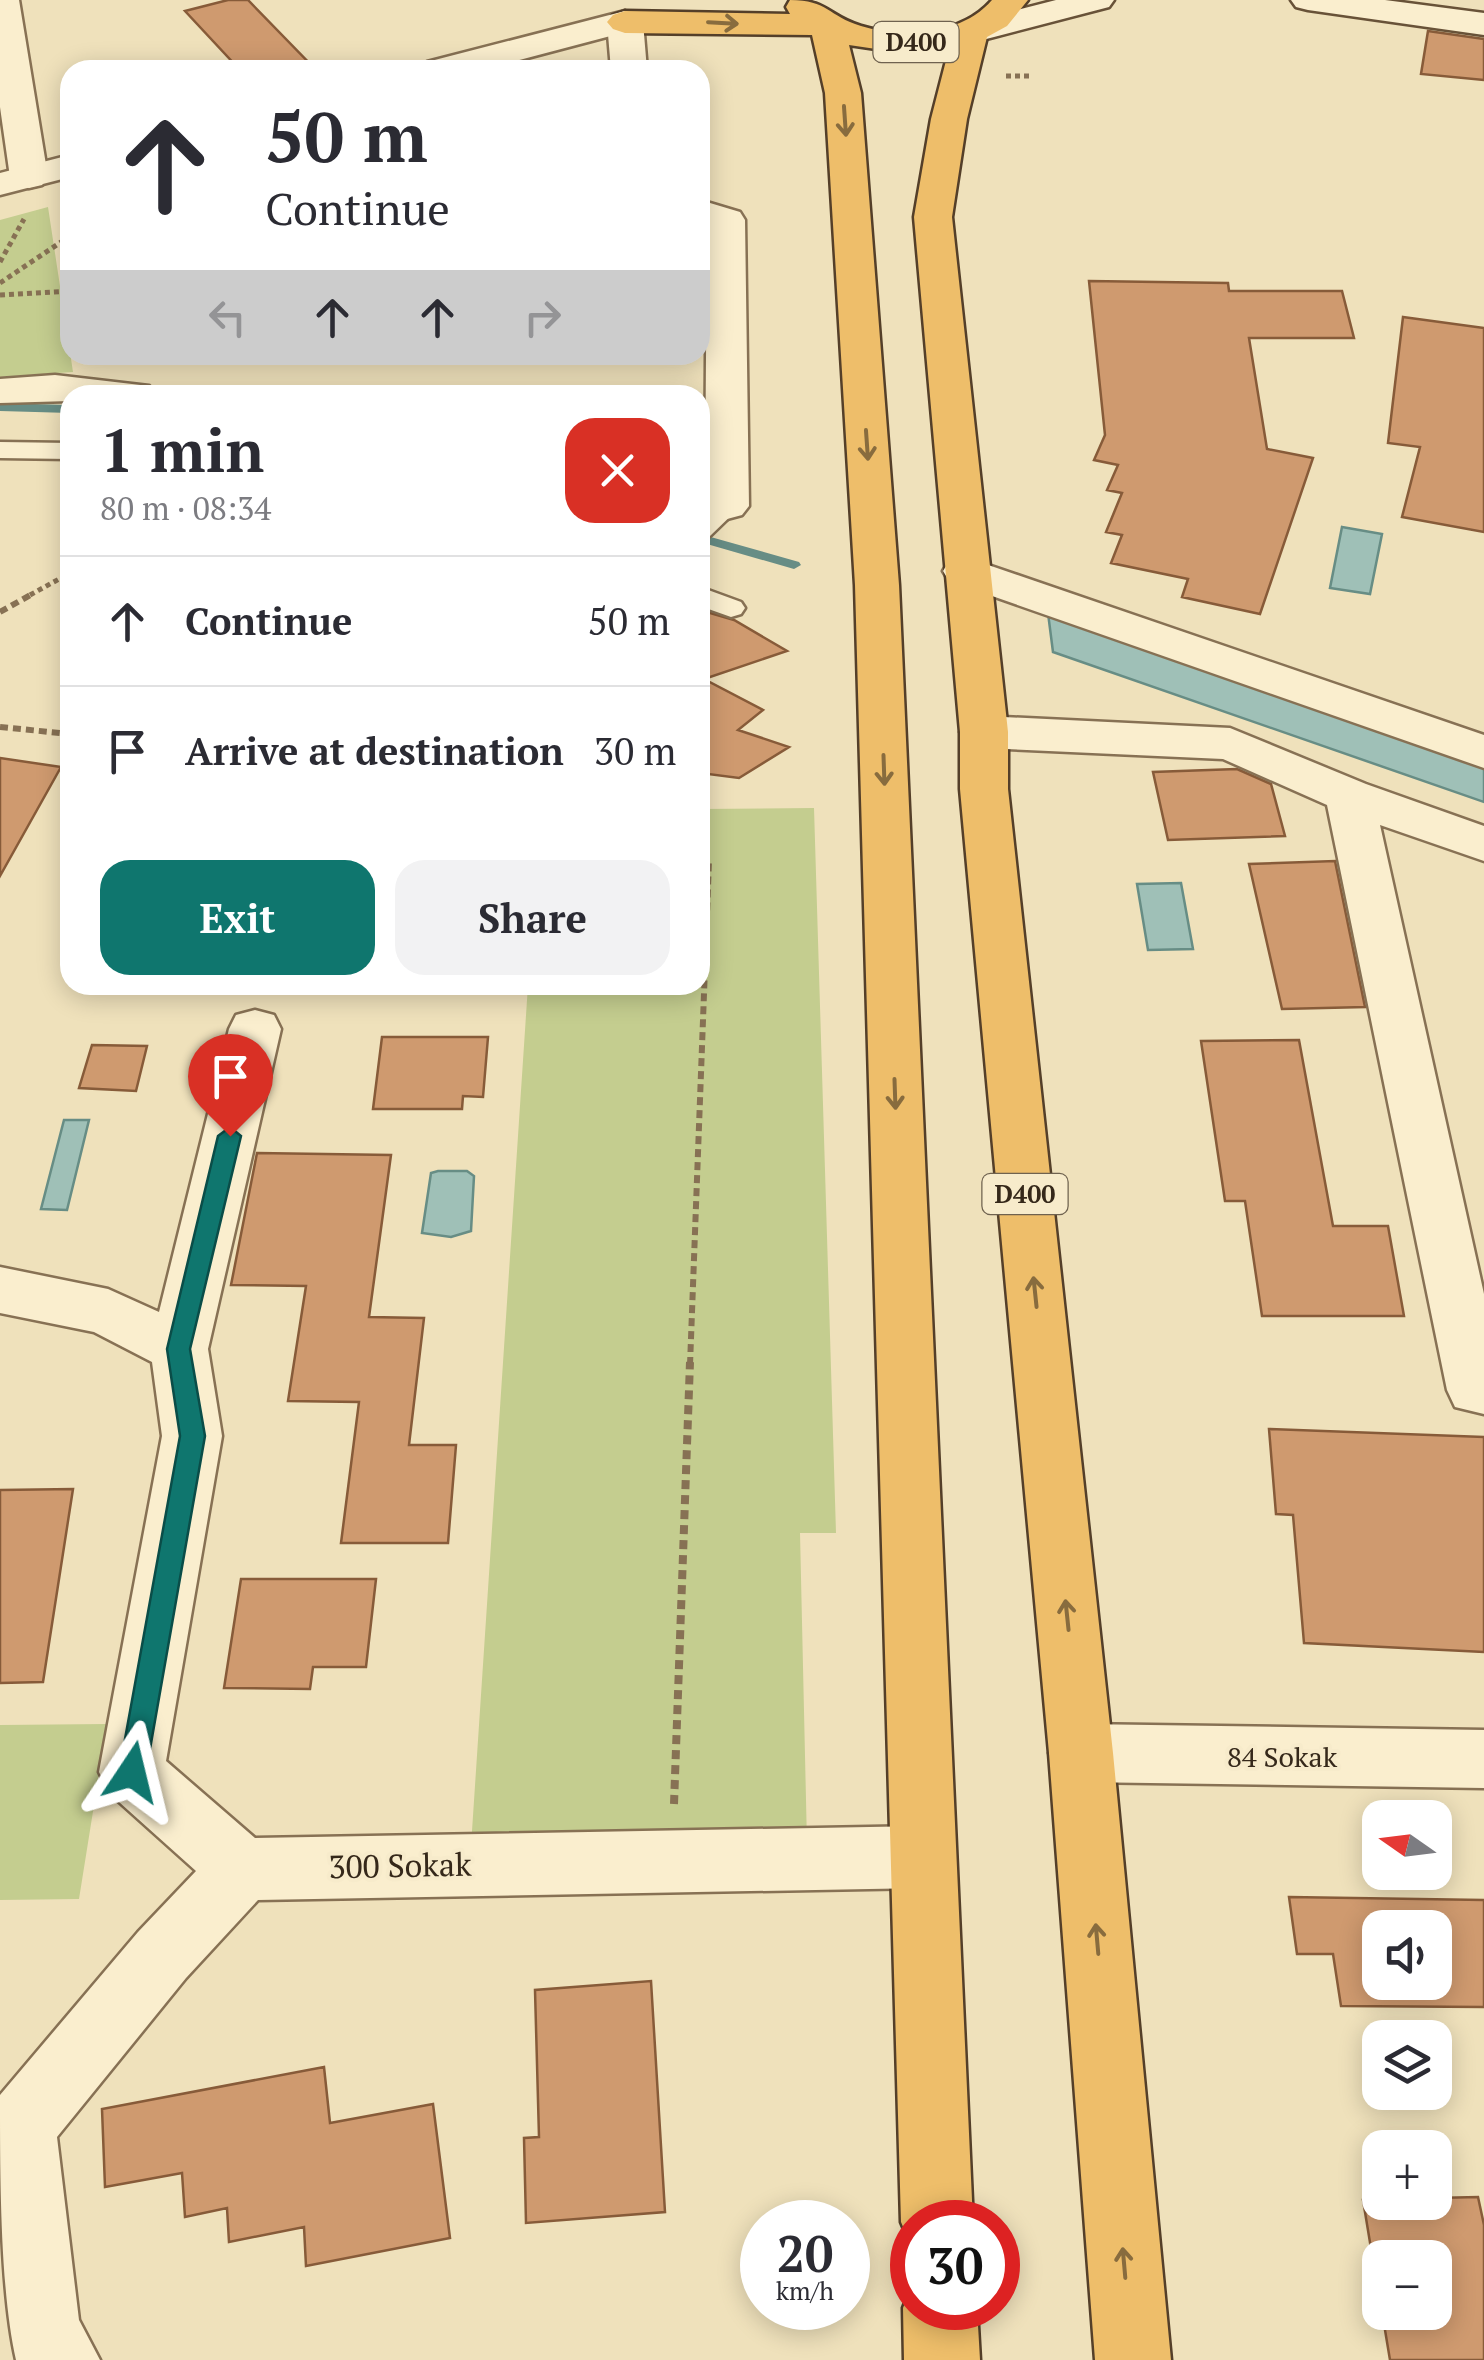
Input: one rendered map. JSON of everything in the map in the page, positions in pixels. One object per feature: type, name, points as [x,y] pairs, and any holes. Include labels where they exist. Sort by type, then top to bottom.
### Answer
[{"type":"highway","points":[[625,22],[678,0]]},
{"type":"highway","points":[[625,22],[812,13]]},
{"type":"highway","name":"D400","points":[[812,13],[867,38],[903,42],[939,40],[991,16]]},
{"type":"highway","name":"D400","points":[[812,13],[844,93],[877,585],[936,2200]]},
{"type":"highway","name":"D400","points":[[991,16],[949,119],[933,217],[965,571],[984,732],[984,789],[1081,1753],[1133,2360]]},
{"type":"highway","points":[[941,2330],[942,2360]]},
{"type":"street","points":[[2,0],[14,180],[60,168]]},
{"type":"street","points":[[991,16],[1097,0]]},
{"type":"street","points":[[1308,0],[1484,24]]},
{"type":"street","points":[[1427,0],[1484,6]]},
{"type":"street","points":[[479,60],[625,22],[627,60]]},
{"type":"street","points":[[710,214],[726,220],[710,514]]},
{"type":"street","points":[[0,392],[60,388]]},
{"type":"street","points":[[965,571],[1484,752]]},
{"type":"street","points":[[984,732],[1230,744],[1349,796],[1484,844]]},
{"type":"street","points":[[1349,796],[1476,1390],[1484,1390]]},
{"type":"street","points":[[62,2360],[43,2334],[10,2135],[162,1955],[242,1868],[132,1772],[192,1436],[178,1349],[255,1029]]},
{"type":"street","points":[[0,1290],[108,1312],[178,1349]]},
{"type":"street","name":"84 Sokak","points":[[1081,1753],[1484,1759]]},
{"type":"street","name":"300 Sokak","points":[[242,1868],[923,1857]]},
{"type":"lane","points":[[0,450],[60,450]]},
{"type":"lane","points":[[710,600],[732,608]]},
{"type":"path","points":[[0,283],[60,243]]},
{"type":"path","points":[[0,294],[60,291]]},
{"type":"path","points":[[0,612],[60,579]]},
{"type":"path","points":[[0,727],[60,733]]},
{"type":"path","points":[[672,1861],[704,995]]},
{"type":"green space","points":[[48,207],[60,286],[60,365],[72,365],[73,372],[0,377],[0,220]]},
{"type":"green space","points":[[814,808],[836,1533],[800,1533],[807,1844],[471,1846],[527,995],[710,995],[710,809]]},
{"type":"green space","points":[[107,1724],[79,1899],[0,1900],[0,1725]]},
{"type":"water","points":[[1342,527],[1382,534],[1370,594],[1330,588]]},
{"type":"water","points":[[1048,613],[1484,766],[1484,802],[1053,652]]},
{"type":"water","points":[[1181,883],[1193,949],[1148,950],[1137,884]]},
{"type":"water","points":[[64,1120],[89,1120],[67,1210],[41,1209]]},
{"type":"water","points":[[467,1171],[474,1176],[471,1231],[451,1237],[422,1233],[431,1173]]},
{"type":"building","points":[[228,0],[248,0],[306,60],[231,60],[185,11]]},
{"type":"building","points":[[1428,31],[1484,39],[1484,80],[1421,74]]},
{"type":"building","points":[[1089,281],[1228,283],[1229,291],[1342,291],[1354,338],[1249,338],[1267,449],[1313,458],[1260,614],[1182,597],[1188,579],[1111,563],[1122,535],[1106,532],[1122,493],[1107,490],[1118,465],[1094,460],[1105,435]]},
{"type":"building","points":[[1403,317],[1484,328],[1484,532],[1402,517],[1420,447],[1388,443]]},
{"type":"building","points":[[710,613],[734,620],[787,651],[710,677]]},
{"type":"building","points":[[710,682],[763,710],[738,730],[789,747],[739,778],[710,774]]},
{"type":"building","points":[[0,758],[60,767],[60,769],[0,876]]},
{"type":"building","points":[[1237,769],[1271,784],[1285,836],[1168,840],[1153,772]]},
{"type":"building","points":[[1335,861],[1365,1007],[1282,1009],[1249,864]]},
{"type":"building","points":[[382,1037],[488,1037],[483,1097],[463,1096],[462,1109],[373,1109]]},
{"type":"building","points":[[1299,1040],[1333,1226],[1388,1226],[1404,1316],[1262,1316],[1245,1201],[1225,1201],[1201,1041]]},
{"type":"building","points":[[92,1045],[147,1046],[136,1091],[79,1088]]},
{"type":"building","points":[[257,1153],[391,1155],[369,1317],[424,1318],[409,1445],[456,1445],[448,1543],[341,1543],[359,1402],[288,1401],[306,1286],[231,1285]]},
{"type":"building","points":[[1269,1429],[1484,1437],[1484,1652],[1304,1643],[1293,1515],[1276,1514]]},
{"type":"building","points":[[73,1489],[43,1682],[0,1683],[0,1490]]},
{"type":"building","points":[[241,1579],[376,1579],[366,1667],[313,1667],[310,1689],[224,1688]]},
{"type":"building","points":[[1289,1897],[1484,1900],[1484,2007],[1341,2006],[1333,1954],[1297,1954]]},
{"type":"building","points":[[651,1981],[665,2212],[526,2223],[524,2138],[539,2137],[535,1990]]},
{"type":"building","points":[[324,2067],[330,2123],[433,2104],[450,2238],[306,2266],[304,2227],[229,2242],[227,2208],[185,2217],[182,2173],[105,2187],[102,2109]]},
{"type":"building","points":[[1478,2197],[1484,2225],[1484,2360],[1390,2360],[1385,2330],[1452,2330],[1452,2240],[1370,2240],[1366,2220],[1452,2220],[1452,2198]]},
{"type":"waterway","points":[[0,407],[60,409]]},
{"type":"waterway","points":[[710,541],[794,565]]},
{"type":"route","points":[[132,1772],[192,1436],[178,1349],[230,1136]]}]
